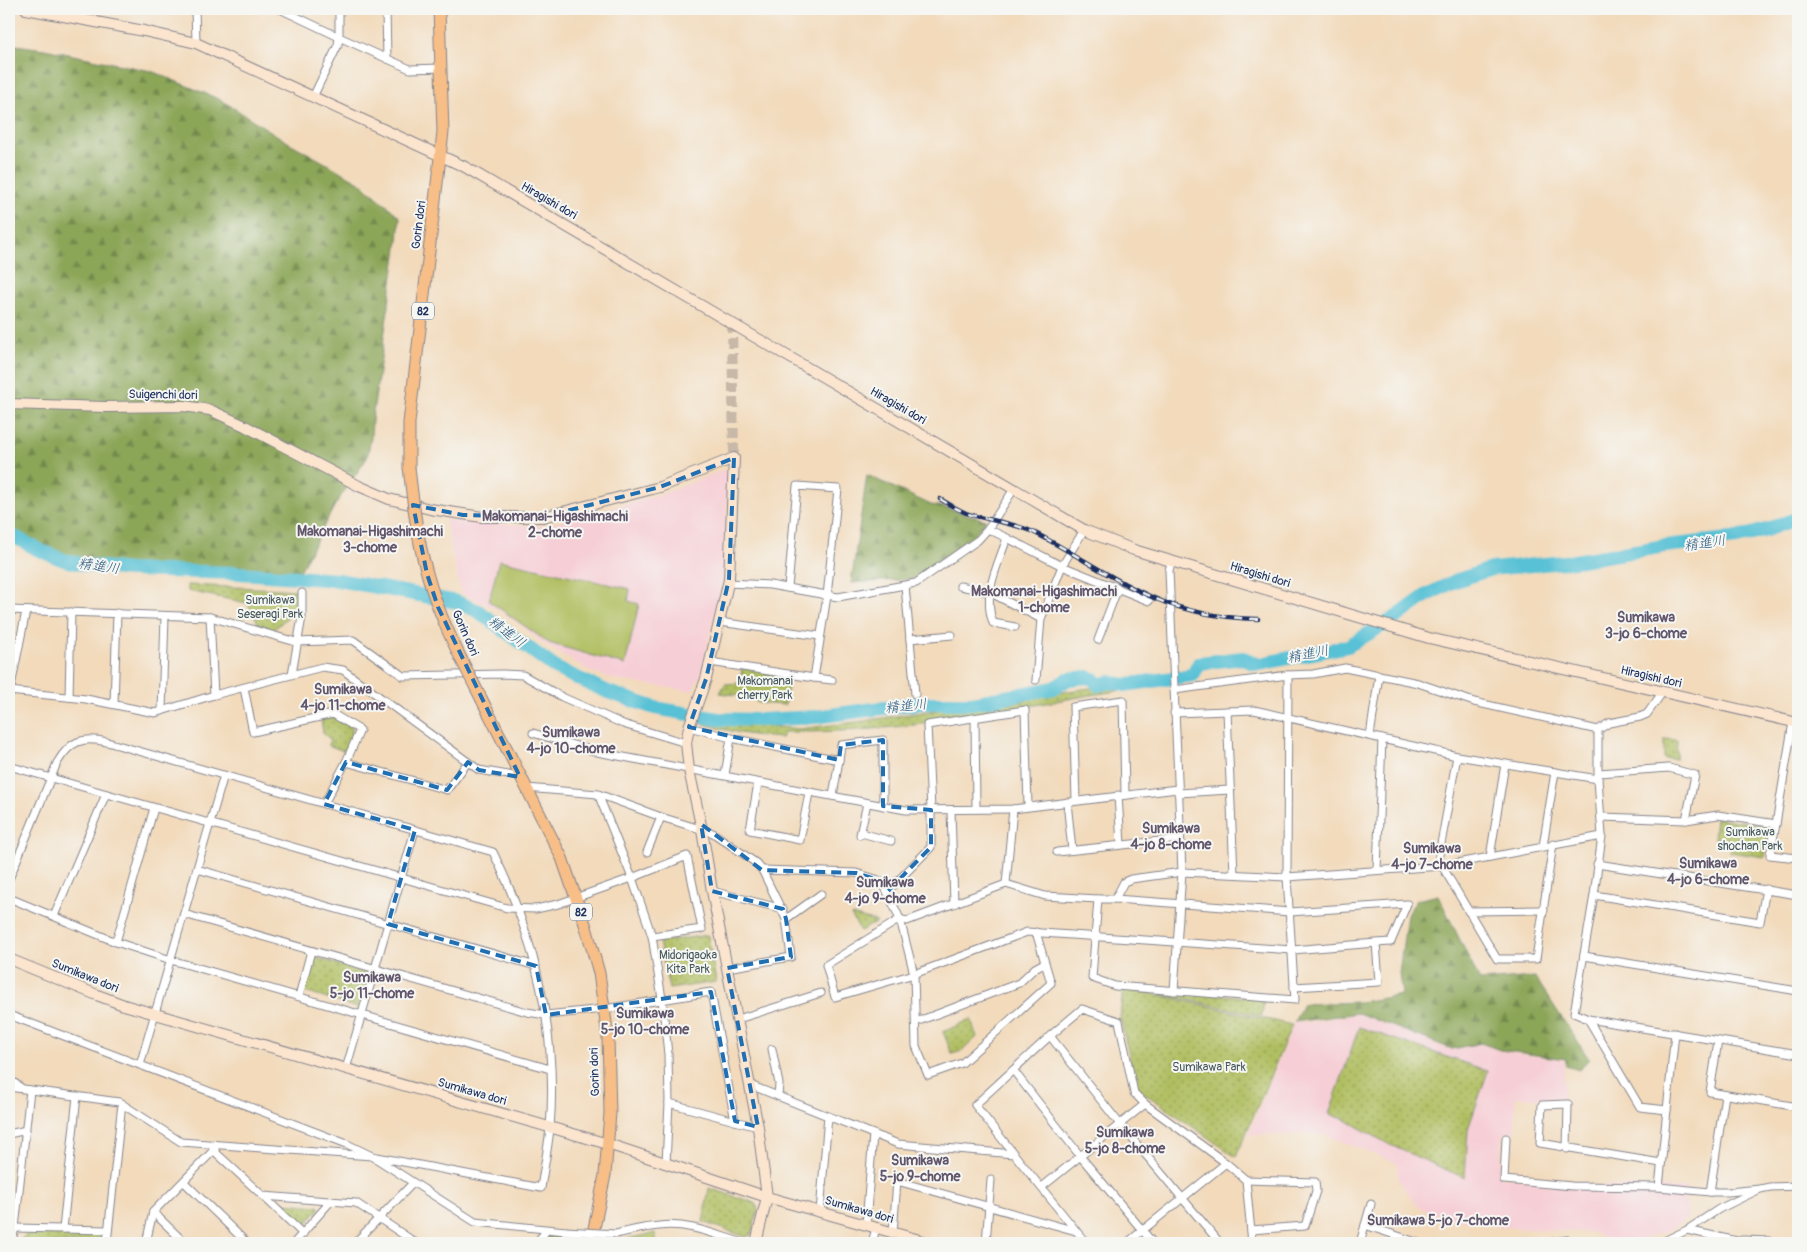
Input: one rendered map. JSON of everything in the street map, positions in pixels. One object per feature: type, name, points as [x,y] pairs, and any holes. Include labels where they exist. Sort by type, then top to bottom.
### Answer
[{"type":"main road","name":"Gorin dori","points":[[439,9],[444,132],[410,414],[409,467],[416,525],[427,574],[451,639],[562,858],[577,899],[599,973],[608,1037],[610,1086],[605,1175],[591,1243]]},
{"type":"street","name":"Hiragishi dori","points":[[26,9],[144,31],[196,43],[465,167],[1084,530],[1127,548],[1449,643],[1796,722]]},
{"type":"street","points":[[196,9],[196,43]]},
{"type":"street","points":[[280,9],[410,69],[441,68]]},
{"type":"street","points":[[313,97],[338,45],[339,9]]},
{"type":"street","points":[[386,9],[387,58]]},
{"type":"street","name":"Suigenchi dori","points":[[9,404],[105,407],[184,406],[210,410],[245,426],[359,486],[389,499],[463,515],[519,518],[543,517],[660,487],[734,458],[728,583]]},
{"type":"street","points":[[788,588],[797,486],[838,489],[827,596],[814,678]]},
{"type":"street","points":[[756,1243],[767,1197],[758,1127],[689,770],[686,743],[690,724],[710,662],[728,583],[770,585],[838,597],[916,583],[978,540],[988,529],[1014,489]]},
{"type":"street","points":[[988,529],[1062,566],[1149,601]]},
{"type":"street","points":[[1036,680],[1041,619],[1062,566],[1084,530]]},
{"type":"street","points":[[1007,538],[989,592],[989,606],[993,623],[1015,627]]},
{"type":"street","points":[[1171,562],[1169,572],[1174,713],[1182,872],[1174,991]]},
{"type":"street","points":[[905,586],[915,694]]},
{"type":"street","points":[[960,586],[989,592],[1041,619]]},
{"type":"street","points":[[1098,640],[1118,588]]},
{"type":"street","points":[[292,674],[296,642],[302,617],[302,593]]},
{"type":"street","points":[[9,610],[210,618],[296,642],[353,640],[403,676],[523,675],[562,698],[624,724],[686,743]]},
{"type":"street","points":[[26,611],[9,691],[69,697],[155,713],[214,695],[322,667],[343,670],[479,770],[520,778]]},
{"type":"street","points":[[69,697],[71,612]]},
{"type":"street","points":[[114,704],[118,613]]},
{"type":"street","points":[[162,712],[165,616]]},
{"type":"street","points":[[210,618],[214,695]]},
{"type":"street","points":[[719,622],[820,636]]},
{"type":"street","points":[[910,639],[952,635]]},
{"type":"street","points":[[9,645],[19,645]]},
{"type":"street","points":[[710,662],[832,680]]},
{"type":"street","points":[[1174,688],[1288,675],[1313,674],[1345,668],[1418,683],[1474,702],[1598,730],[1609,724],[1647,714],[1662,692]]},
{"type":"street","points":[[1098,899],[1092,978],[1115,986],[1295,1000],[1287,877],[1288,675]]},
{"type":"street","points":[[1370,736],[1379,676]]},
{"type":"street","points":[[244,688],[253,732],[333,714],[360,730],[324,804]]},
{"type":"street","points":[[1076,800],[1073,707],[1123,700],[1121,845]]},
{"type":"street","points":[[888,891],[931,847],[927,725],[1025,710],[1028,806]]},
{"type":"street","points":[[1174,713],[1254,710],[1457,756],[1554,772],[1598,776],[1669,768],[1695,774],[1686,820]]},
{"type":"street","points":[[1227,711],[1234,874]]},
{"type":"street","points":[[975,718],[976,809]]},
{"type":"street","points":[[1796,722],[1770,856],[1798,858]]},
{"type":"street","points":[[690,724],[731,738],[839,760]]},
{"type":"street","points":[[1598,730],[1598,776],[1602,836],[1574,1013],[1588,1019],[1798,1054]]},
{"type":"street","points":[[533,734],[597,752],[906,810],[1012,809],[1122,795],[1230,790]]},
{"type":"street","points":[[725,775],[731,738]]},
{"type":"street","points":[[9,879],[57,763],[64,751],[74,743],[86,739],[107,742],[493,852],[518,909],[536,966],[546,1015],[550,1069],[550,1127],[541,1188],[372,1156],[216,1148],[181,1142],[122,1104],[9,1087]]},
{"type":"street","points":[[1377,870],[1382,739]]},
{"type":"street","points":[[833,796],[841,745],[883,740],[883,806]]},
{"type":"street","points":[[1457,756],[1440,866],[1497,959],[1536,959],[1553,844]]},
{"type":"street","points":[[346,762],[447,790],[468,762]]},
{"type":"street","points":[[1490,857],[1505,764]]},
{"type":"street","points":[[9,766],[494,905],[518,909],[536,909],[577,899],[687,856],[702,929],[652,936]]},
{"type":"street","points":[[1542,846],[1554,772]]},
{"type":"street","points":[[140,1065],[224,776]]},
{"type":"street","points":[[758,783],[750,830],[800,840],[809,793]]},
{"type":"street","points":[[526,788],[598,794],[661,817],[714,833],[756,863],[762,870],[786,919],[791,957],[727,968]]},
{"type":"street","points":[[54,916],[106,794]]},
{"type":"street","points":[[598,794],[632,878],[652,936],[668,1054],[669,1103],[666,1163]]},
{"type":"street","points":[[1067,802],[1072,850]]},
{"type":"street","points":[[867,803],[861,834],[891,841]]},
{"type":"street","points":[[116,942],[154,808]]},
{"type":"street","points":[[1006,884],[1012,809]]},
{"type":"street","points":[[952,810],[954,904]]},
{"type":"street","points":[[1601,817],[1686,820],[1718,815],[1776,824]]},
{"type":"street","points":[[647,852],[661,817]]},
{"type":"street","points":[[346,1069],[415,830]]},
{"type":"street","points":[[1115,899],[1124,882],[1131,879],[1182,872],[1287,877],[1440,866],[1602,836]]},
{"type":"street","points":[[1057,852],[1179,840]]},
{"type":"street","points":[[1597,864],[1798,895]]},
{"type":"street","points":[[197,869],[536,966]]},
{"type":"street","points":[[762,870],[856,873],[882,881],[900,919],[914,974],[916,1046],[928,1075],[962,1062],[1051,983],[1036,932]]},
{"type":"street","points":[[1006,884],[1045,896],[1115,899],[1290,912],[1407,904],[1391,942],[1292,950],[1027,932],[914,974],[836,997],[826,965],[900,919],[907,921],[1006,884]]},
{"type":"street","points":[[1594,895],[1760,922],[1766,889]]},
{"type":"street","points":[[712,891],[782,909]]},
{"type":"street","points":[[786,919],[821,894]]},
{"type":"street","points":[[9,898],[116,942],[171,960],[550,1069]]},
{"type":"street","points":[[1468,911],[1544,910]]},
{"type":"street","points":[[184,914],[527,1012],[546,1015],[604,1009],[711,992],[735,1121]]},
{"type":"street","points":[[1294,987],[1379,982],[1376,943]]},
{"type":"street","points":[[299,996],[311,951]]},
{"type":"street","points":[[1584,956],[1798,991]]},
{"type":"street","name":"Sumikawa dori","points":[[9,959],[96,995],[155,1014],[608,1144],[767,1197],[930,1243]]},
{"type":"street","points":[[916,1022],[1018,983],[1044,963]]},
{"type":"street","points":[[738,1019],[821,993]]},
{"type":"street","points":[[1086,1243],[975,1105],[1082,1009],[1119,1021],[1134,1094],[1246,1180],[1315,1182],[1316,1191],[1305,1226],[1251,1230]]},
{"type":"street","points":[[9,1015],[347,1144],[372,1156],[413,1184],[476,1222],[547,1230],[616,1234],[658,1226],[678,1225],[695,1228],[743,1243]]},
{"type":"street","points":[[1588,1019],[1640,1107],[1667,1110]]},
{"type":"street","points":[[1659,1186],[1675,1033]]},
{"type":"street","points":[[1050,1036],[1220,1243]]},
{"type":"street","points":[[1718,1041],[1710,1092],[1798,1107]]},
{"type":"street","points":[[772,1049],[779,1084],[778,1096]]},
{"type":"street","points":[[1013,1070],[1081,1157],[1153,1243]]},
{"type":"street","points":[[9,1079],[26,1090]]},
{"type":"street","points":[[750,1085],[898,1144],[1014,1154]]},
{"type":"street","points":[[11,1243],[15,1228],[26,1130],[26,1090]]},
{"type":"street","points":[[1710,1192],[1726,1095]]},
{"type":"street","points":[[63,1229],[77,1096]]},
{"type":"street","points":[[669,1103],[758,1127]]},
{"type":"street","points":[[107,1243],[122,1104]]},
{"type":"street","points":[[1042,1187],[1145,1104]]},
{"type":"street","points":[[1567,1148],[1568,1104],[1542,1105],[1540,1143],[1567,1148],[1661,1163]]},
{"type":"street","points":[[820,1212],[828,1116]]},
{"type":"street","points":[[9,1134],[26,1130]]},
{"type":"street","points":[[872,1243],[873,1134]]},
{"type":"street","points":[[1506,1138],[1504,1180],[1572,1186],[1659,1186],[1710,1192],[1798,1186]]},
{"type":"street","points":[[146,1243],[153,1212],[216,1148]]},
{"type":"street","points":[[216,1148],[303,1234]]},
{"type":"street","points":[[1127,1243],[1226,1163]]},
{"type":"street","points":[[986,1243],[991,1180]]},
{"type":"street","points":[[1246,1180],[1252,1243]]},
{"type":"street","points":[[892,1233],[897,1181],[1077,1231]]},
{"type":"street","points":[[184,1182],[247,1243]]},
{"type":"street","points":[[355,1243],[413,1184]]},
{"type":"street","points":[[1660,1243],[1687,1230],[1719,1209],[1760,1189]]},
{"type":"street","points":[[263,1196],[356,1203],[416,1243]]},
{"type":"street","points":[[294,1243],[331,1201]]},
{"type":"street","points":[[1360,1243],[1371,1204]]},
{"type":"street","points":[[153,1212],[185,1243]]},
{"type":"street","points":[[1365,1224],[1419,1243]]},
{"type":"street","points":[[15,1228],[108,1230]]},
{"type":"street","points":[[536,1243],[547,1230]]},
{"type":"street","points":[[1687,1230],[1746,1243]]},
{"type":"street","points":[[1733,1239],[1769,1241]]},
{"type":"street","points":[[1547,1243],[1567,1240],[1587,1243]]},
{"type":"highlighted area","points":[[734,458],[729,579],[706,679],[689,727],[839,760],[841,745],[883,740],[883,806],[931,810],[931,847],[888,891],[882,881],[856,873],[762,870],[701,824],[712,891],[783,909],[786,919],[791,957],[727,968],[758,1127],[735,1121],[711,992],[546,1015],[536,966],[388,924],[415,830],[324,804],[346,762],[447,790],[468,762],[479,770],[520,777],[438,607],[427,574],[413,505],[463,515],[543,517],[660,487]]},
{"type":"shaded area","points":[[723,470],[728,472],[723,577],[701,674],[692,691],[616,680],[589,671],[545,645],[521,625],[497,609],[461,593],[445,519],[463,522],[545,526],[663,494]]},
{"type":"shaded area","points":[[1357,1014],[1452,1050],[1481,1044],[1499,1051],[1564,1060],[1564,1099],[1515,1097],[1515,1132],[1502,1134],[1500,1177],[1532,1179],[1552,1185],[1686,1188],[1687,1219],[1665,1232],[1632,1243],[1611,1243],[1595,1233],[1498,1227],[1480,1222],[1454,1219],[1427,1212],[1416,1204],[1398,1177],[1397,1163],[1323,1134],[1248,1135],[1294,1023],[1312,1022]]},
{"type":"green space","points":[[9,44],[44,49],[151,71],[221,100],[286,141],[361,183],[400,217],[367,458],[335,505],[299,573],[125,567],[66,557],[33,543],[9,525]]},
{"type":"green space","points":[[867,475],[931,505],[986,520],[974,535],[913,579],[851,583]]},
{"type":"green space","points":[[499,560],[630,589],[628,601],[639,604],[625,665],[549,643],[489,601]]},
{"type":"green space","name":"Sumikawa Seseragi Park","points":[[187,585],[299,590],[298,608],[272,631],[261,628],[247,603],[188,591]]},
{"type":"green space","name":"Makomanai cherry Park","points":[[742,668],[790,675],[785,705],[758,703],[750,697],[720,693],[725,684],[740,683]]},
{"type":"green space","points":[[1170,676],[1171,684],[1063,700],[973,717],[892,727],[784,732],[781,738],[739,733],[698,722],[699,719],[799,729],[996,701],[1011,704],[1049,694]]},
{"type":"green space","points":[[333,717],[352,727],[352,736],[344,751],[328,745],[330,739],[323,733],[321,719]]},
{"type":"green space","points":[[1664,739],[1677,740],[1676,759],[1664,759]]},
{"type":"green space","name":"Sumikawa shochan Park","points":[[1716,818],[1770,825],[1765,857],[1729,852],[1731,841],[1714,838]]},
{"type":"green space","points":[[1438,895],[1480,981],[1535,977],[1589,1059],[1579,1070],[1566,1066],[1566,1059],[1500,1050],[1481,1043],[1452,1049],[1358,1013],[1294,1022],[1303,1004],[1360,1002],[1402,995],[1399,974],[1407,914],[1417,900]]},
{"type":"green space","points":[[851,915],[877,922],[860,931]]},
{"type":"green space","name":"Midorigaoka Kita Park","points":[[708,935],[716,982],[669,989],[659,942]]},
{"type":"green space","points":[[314,957],[369,974],[358,1008],[304,992]]},
{"type":"green space","name":"Sumikawa Park","points":[[1123,987],[1292,1025],[1236,1157],[1137,1088],[1120,1018]]},
{"type":"green space","points":[[1162,989],[1264,999],[1262,1016],[1161,994]]},
{"type":"green space","points":[[971,1019],[977,1037],[962,1051],[952,1054],[943,1032]]},
{"type":"green space","points":[[1359,1027],[1488,1071],[1468,1129],[1465,1178],[1390,1145],[1344,1119],[1329,1114]]},
{"type":"green space","points":[[709,1188],[755,1203],[758,1209],[752,1234],[746,1237],[703,1222]]},
{"type":"green space","points":[[284,1203],[319,1206],[319,1209],[305,1225],[301,1225],[283,1206]]},
{"type":"green space","points":[[28,1233],[104,1234],[103,1243],[20,1243],[21,1239]]},
{"type":"green space","points":[[655,1233],[657,1243],[616,1243],[616,1241]]},
{"type":"green space","points":[[551,1234],[582,1237],[580,1243],[541,1243]]},
{"type":"waterway","name":"精進川","points":[[9,534],[41,551],[64,560],[85,565],[129,570],[239,573],[338,580],[457,602],[478,611],[557,669],[608,692],[655,708],[718,719],[762,720],[815,717],[920,703],[972,703],[1054,688],[1068,679],[1088,677],[1095,680],[1098,685],[1110,682],[1125,685],[1193,675],[1199,663],[1243,658],[1260,664],[1348,646],[1398,616],[1427,595],[1455,581],[1491,569],[1575,561],[1665,546],[1737,538],[1798,518]]},
{"type":"tunnel","points":[[732,323],[734,458]]},
{"type":"railway","points":[[940,499],[966,513],[1033,532],[1123,583],[1166,603],[1205,613],[1258,619]]},
{"type":"district","name":"Makomanai-Higashimachi 2-chome","points":[[555,524]]},
{"type":"district","name":"Makomanai-Higashimachi 3-chome","points":[[370,540]]},
{"type":"district","name":"Makomanai-Higashimachi 1-chome","points":[[1044,600]]},
{"type":"district","name":"Sumikawa 3-jo 6-chome","points":[[1646,626]]},
{"type":"district","name":"Sumikawa 4-jo 11-chome","points":[[343,698]]},
{"type":"district","name":"Sumikawa 4-jo 10-chome","points":[[571,740]]},
{"type":"district","name":"Sumikawa 4-jo 8-chome","points":[[1171,836]]},
{"type":"district","name":"Sumikawa 4-jo 7-chome","points":[[1432,856]]},
{"type":"district","name":"Sumikawa 4-jo 6-chome","points":[[1708,872]]},
{"type":"district","name":"Sumikawa 4-jo 9-chome","points":[[885,890]]},
{"type":"district","name":"Sumikawa 5-jo 11-chome","points":[[372,986]]},
{"type":"district","name":"Sumikawa 5-jo 10-chome","points":[[645,1022]]},
{"type":"district","name":"Sumikawa 5-jo 8-chome","points":[[1125,1140]]},
{"type":"district","name":"Sumikawa 5-jo 9-chome","points":[[920,1168]]},
{"type":"district","name":"Sumikawa 5-jo 7-chome","points":[[1438,1220]]}]
